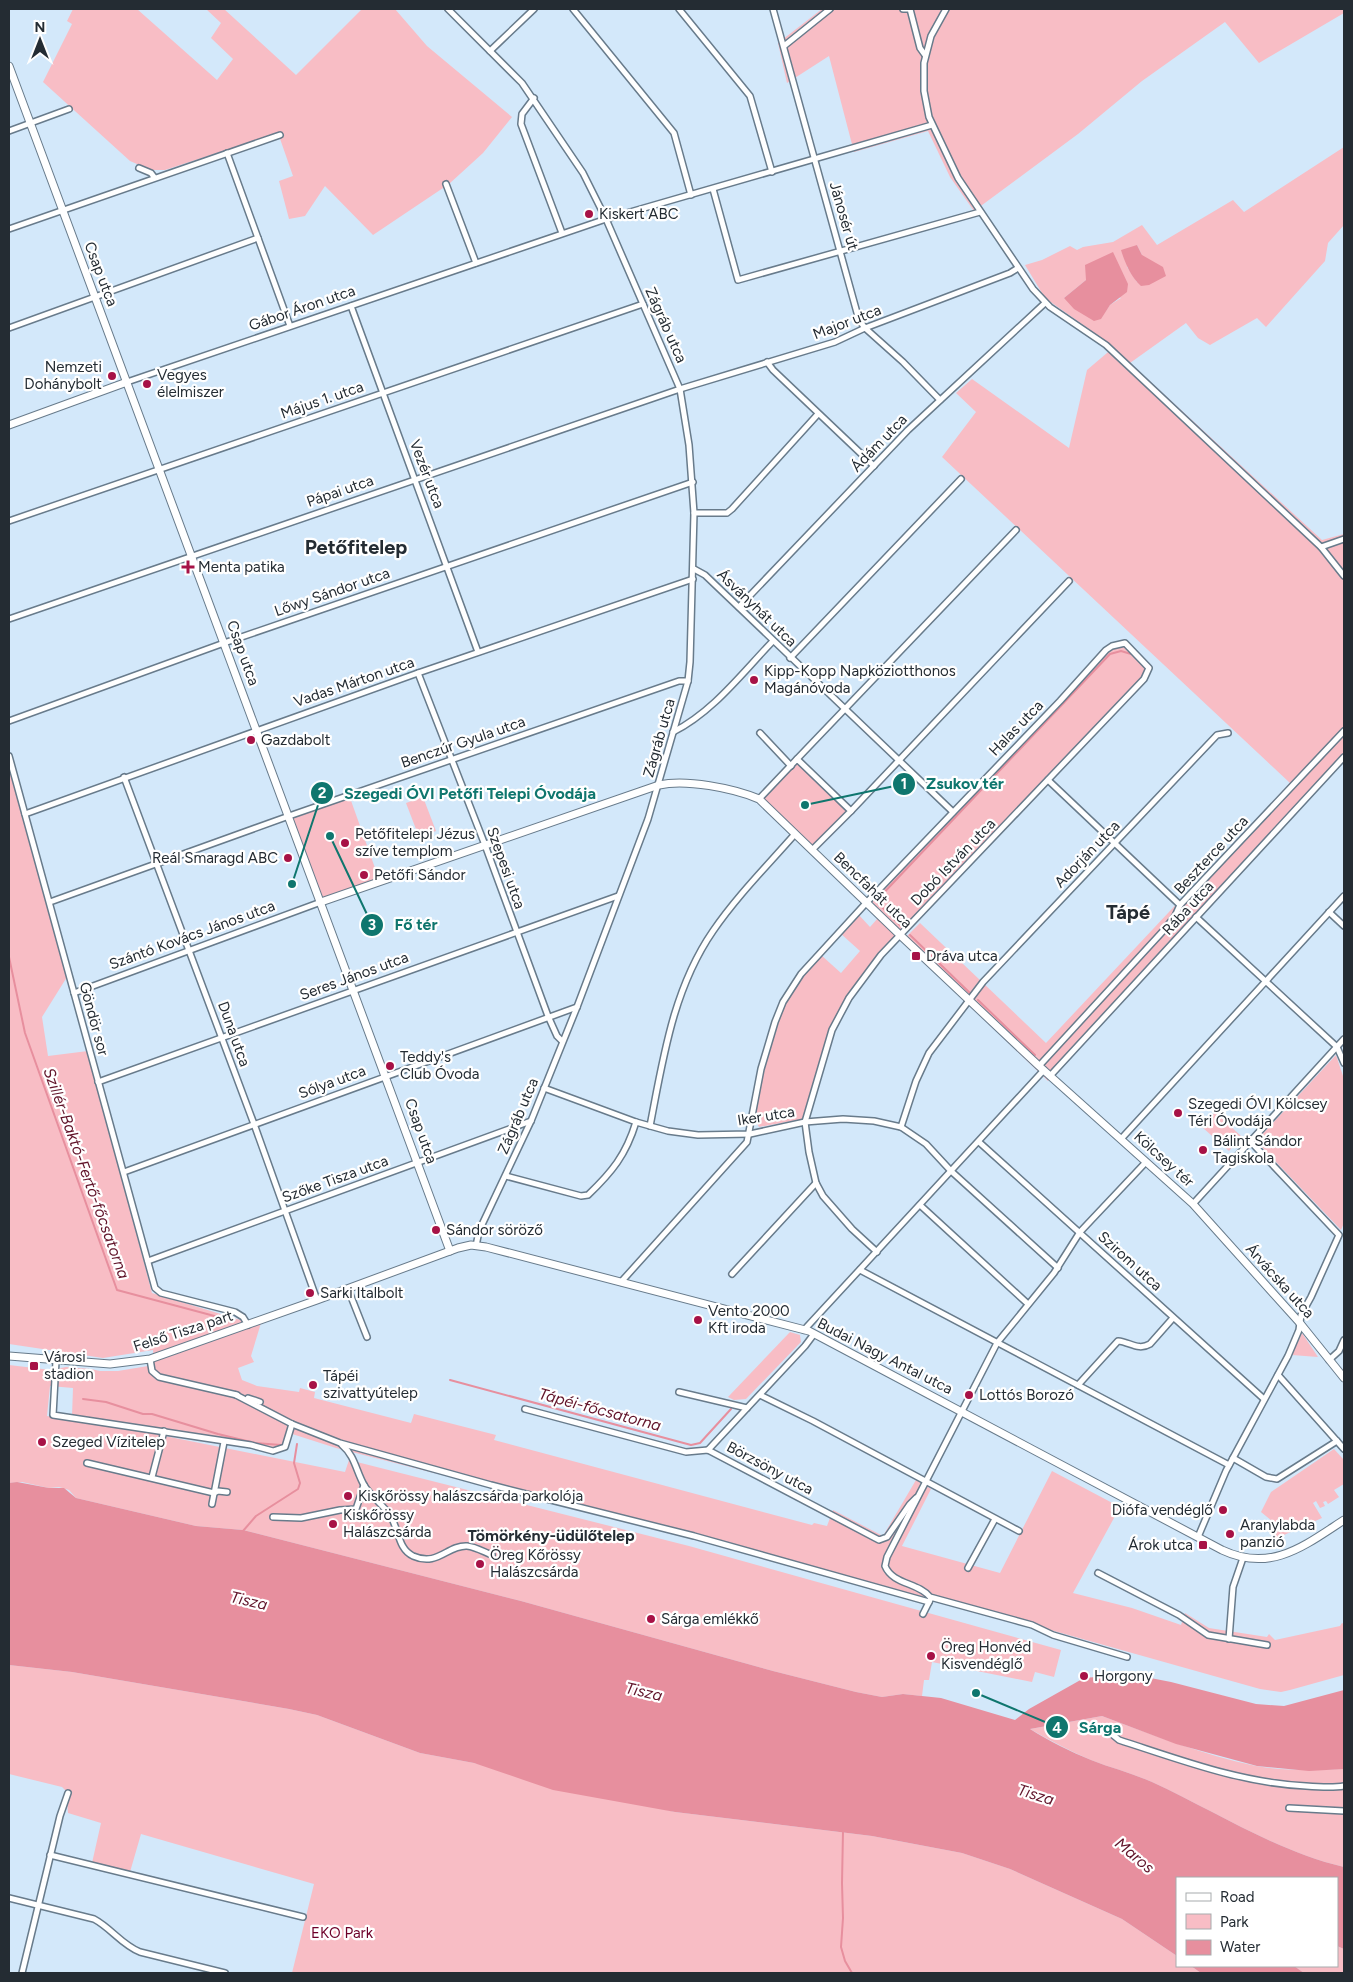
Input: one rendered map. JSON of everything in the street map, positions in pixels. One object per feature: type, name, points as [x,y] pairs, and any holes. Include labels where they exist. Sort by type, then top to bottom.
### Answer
[{"type":"street","name":"Zágráb utca","points":[[448,9],[522,83],[534,98],[583,173],[606,218],[680,389],[685,412],[693,482],[694,513],[694,569],[688,681],[659,785],[648,820],[577,1007],[531,1121],[479,1231],[476,1246]]},
{"type":"street","points":[[490,51],[534,9]]},
{"type":"street","points":[[573,9],[674,133],[691,195]]},
{"type":"street","points":[[679,9],[750,96],[772,172]]},
{"type":"street","name":"Jánosér út","points":[[773,9],[859,320],[940,400]]},
{"type":"street","points":[[784,46],[830,9]]},
{"type":"street","points":[[904,9],[910,9],[920,48],[925,55]]},
{"type":"street","points":[[946,9],[934,29],[925,55],[924,91],[932,125],[958,178],[1018,268],[1045,303],[1106,345],[1321,547],[1344,576]]},
{"type":"street","name":"Csap utca","points":[[9,66],[450,1251]]},
{"type":"street","points":[[534,98],[522,114],[521,124],[562,233]]},
{"type":"street","points":[[9,131],[69,109]]},
{"type":"street","name":"Gábor Áron utca","points":[[9,425],[127,382],[606,218],[815,160],[932,125]]},
{"type":"street","points":[[9,229],[154,177],[280,135]]},
{"type":"street","points":[[227,153],[290,326]]},
{"type":"street","points":[[139,168],[151,173],[154,177]]},
{"type":"street","points":[[446,184],[476,263]]},
{"type":"street","points":[[713,189],[738,280],[980,212]]},
{"type":"street","points":[[9,328],[258,238]]},
{"type":"street","name":"Major utca","points":[[680,389],[835,342],[865,328],[939,301],[1010,273],[1018,268]]},
{"type":"street","name":"Ádám utca","points":[[739,607],[908,430],[1045,303]]},
{"type":"street","name":"Május 1. utca","points":[[9,522],[643,304]]},
{"type":"street","name":"Vezér utca","points":[[351,306],[448,565],[478,652]]},
{"type":"street","points":[[767,362],[818,414],[874,466]]},
{"type":"street","name":"Pápai utca","points":[[9,619],[680,389]]},
{"type":"street","points":[[694,513],[727,513],[818,414]]},
{"type":"street","points":[[790,658],[961,479]]},
{"type":"street","name":"Lőwy Sándor utca","points":[[9,721],[224,643],[693,482]]},
{"type":"street","points":[[759,798],[1016,530]]},
{"type":"street","points":[[1321,547],[1344,539]]},
{"type":"street","name":"Ásványhát utca","points":[[694,569],[705,575],[953,812]]},
{"type":"street","name":"Vadas Márton utca","points":[[24,814],[418,672],[693,580]]},
{"type":"street","points":[[812,850],[1069,581]]},
{"type":"street","points":[[673,732],[706,711],[773,642]]},
{"type":"street","name":"Halas utca","points":[[866,902],[1106,650],[1112,646],[1125,643],[1149,668]]},
{"type":"street","name":"Dobó István utca","points":[[877,1252],[834,1210],[823,1196],[816,1183],[808,1152],[805,1122],[832,1030],[849,998],[900,935],[1144,679],[1149,668]]},
{"type":"street","name":"Szepesi utca","points":[[418,672],[485,845],[548,1016],[557,1036],[562,1041]]},
{"type":"street","name":"Benczúr Gyula utca","points":[[50,902],[452,759],[679,682],[688,681]]},
{"type":"street","name":"Adorján utca","points":[[900,1127],[916,1081],[929,1053],[983,982],[1217,735],[1228,732]]},
{"type":"street","name":"Beszterce utca","points":[[804,1330],[978,1142],[1164,930],[1175,916],[1180,905],[1344,732]]},
{"type":"street","points":[[760,733],[791,766]]},
{"type":"street","name":"Göndör sor","points":[[9,756],[155,1288],[161,1293],[236,1312],[243,1317],[247,1325]]},
{"type":"street","name":"Rába utca","points":[[1050,1076],[1344,757]]},
{"type":"street","points":[[797,759],[851,811]]},
{"type":"street","name":"Duna utca","points":[[124,777],[222,1037],[317,1300]]},
{"type":"street","points":[[1048,780],[1180,905]]},
{"type":"street","name":"Bencfahát utca","points":[[659,785],[668,783],[707,786],[745,793],[759,798],[969,1000],[1121,1139]]},
{"type":"street","name":"Szántó Kovács János utca","points":[[74,992],[321,902],[659,785]]},
{"type":"street","points":[[650,1126],[672,1017],[690,973],[712,932],[795,834]]},
{"type":"street","name":"Seres János utca","points":[[98,1082],[618,896]]},
{"type":"street","name":"Kölcsey tér","points":[[1344,896],[1121,1139],[1193,1204],[1344,1039]]},
{"type":"street","points":[[621,1282],[748,1142],[765,1053],[783,1002],[806,969],[866,902]]},
{"type":"street","points":[[1329,912],[1344,926]]},
{"type":"street","points":[[1196,918],[1337,1047],[1344,1063]]},
{"type":"street","name":"Sólya utca","points":[[124,1172],[577,1007]]},
{"type":"street","name":"Iker utca","points":[[544,1088],[636,1122],[668,1131],[698,1135],[750,1134],[805,1122],[857,1119],[900,1127],[926,1144],[951,1171],[1058,1268]]},
{"type":"street","name":"Szőke Tisza utca","points":[[148,1261],[531,1121]]},
{"type":"street","points":[[506,1176],[581,1196],[588,1195],[618,1163],[626,1151],[636,1122]]},
{"type":"street","points":[[1198,1537],[1232,1458],[1278,1375],[1299,1330],[1301,1315],[1340,1235],[1250,1141]]},
{"type":"street","name":"Szirom utca","points":[[978,1142],[1264,1399]]},
{"type":"street","points":[[930,1599],[922,1590],[893,1577],[886,1570],[885,1562],[887,1557],[960,1410],[996,1343],[1058,1268],[1080,1232],[1146,1162]]},
{"type":"street","points":[[732,1274],[816,1183]]},
{"type":"street","name":"Árvácska utca","points":[[1193,1204],[1299,1322],[1344,1378]]},
{"type":"street","points":[[920,1205],[1028,1304]]},
{"type":"street","name":"Budai Nagy Antal utca","points":[[348,1289],[466,1246],[486,1247],[814,1334],[1198,1537],[1243,1558],[1264,1559],[1284,1555],[1300,1548],[1344,1520]]},
{"type":"street","points":[[860,1270],[1229,1465]]},
{"type":"street","points":[[348,1289],[367,1337]]},
{"type":"street","name":"Felső Tisza part","points":[[9,1356],[110,1364],[150,1359],[348,1289]]},
{"type":"street","points":[[1078,1385],[1118,1341],[1140,1348],[1145,1347],[1150,1344],[1173,1318]]},
{"type":"street","points":[[708,1450],[814,1334]]},
{"type":"street","points":[[1329,1360],[1342,1352],[1344,1340]]},
{"type":"street","points":[[150,1359],[152,1371],[159,1377],[260,1402]]},
{"type":"street","points":[[56,1361],[53,1415],[251,1445],[273,1451],[284,1446],[292,1424]]},
{"type":"street","points":[[1278,1375],[1344,1449]]},
{"type":"street","points":[[680,1392],[747,1408]]},
{"type":"street","points":[[236,1395],[292,1424],[340,1443],[1014,1620],[1032,1625],[1053,1635],[1127,1657]]},
{"type":"street","points":[[760,1395],[813,1421],[1019,1531]]},
{"type":"street","name":"Börzsöny utca","points":[[525,1409],[686,1452],[708,1450],[881,1540],[887,1537],[910,1504],[918,1497]]},
{"type":"street","points":[[152,1477],[164,1431]]},
{"type":"street","points":[[1232,1458],[1266,1477],[1277,1479],[1337,1441]]},
{"type":"street","points":[[212,1504],[224,1442]]},
{"type":"street","points":[[340,1443],[353,1458],[364,1485],[392,1519],[403,1548],[408,1554],[426,1560],[438,1557],[458,1547],[466,1546],[479,1549],[492,1556]]},
{"type":"street","points":[[87,1463],[214,1492],[227,1492]]},
{"type":"street","points":[[273,1517],[302,1518],[340,1510],[356,1509],[364,1485]]},
{"type":"street","points":[[968,1568],[995,1519]]},
{"type":"street","points":[[1229,1639],[1233,1587],[1243,1558]]},
{"type":"street","points":[[1098,1573],[1179,1615],[1208,1635],[1267,1645]]},
{"type":"street","points":[[924,1614],[930,1599]]},
{"type":"street","points":[[1114,1735],[1119,1740],[1211,1770],[1252,1780],[1278,1785],[1344,1786]]},
{"type":"street","points":[[22,1973],[50,1855],[68,1793]]},
{"type":"street","points":[[1289,1808],[1344,1811]]},
{"type":"street","points":[[50,1855],[303,1917]]},
{"type":"street","points":[[9,1898],[94,1919],[103,1924],[133,1950],[225,1973]]},
{"type":"green space","points":[[73,9],[137,9],[217,80],[233,59],[211,38],[221,23],[206,9],[224,9],[296,75],[362,9],[395,9],[427,46],[512,117],[483,153],[449,184],[373,235],[325,186],[305,216],[289,219],[279,181],[293,176],[278,133],[165,170],[151,170],[130,161],[43,82],[72,24],[67,21]]},
{"type":"green space","points":[[822,9],[1344,9],[1344,13],[1259,63],[1225,22],[1142,81],[1078,134],[974,211],[950,177],[928,131],[854,152],[829,56],[787,83],[778,43]]},
{"type":"green space","points":[[1344,147],[1344,225],[1328,243],[1325,261],[1266,327],[1257,318],[1210,345],[1198,338],[1186,323],[1130,363],[1322,540],[1344,534],[1344,761],[1048,1081],[902,941],[920,923],[1046,1043],[1290,783],[942,457],[976,412],[956,393],[972,379],[1069,448],[1087,370],[1114,347],[1045,298],[1025,265],[1042,260],[1070,246],[1077,250],[1083,247],[1113,242],[1142,225],[1157,245],[1233,200],[1244,212]],"holes":[[[1137,245],[1142,255],[1137,282],[1127,267]],[[1086,280],[1121,298],[1110,305],[1105,312],[1064,298]]]},
{"type":"green space","points":[[1122,644],[1144,664],[1146,668],[1141,679],[901,931],[871,901],[1107,651]]},
{"type":"green space","points":[[797,759],[851,811],[812,850],[759,799]]},
{"type":"green space","points":[[9,769],[67,977],[42,1017],[48,1056],[88,1051],[152,1293],[237,1319],[261,1323],[251,1356],[254,1362],[238,1368],[242,1380],[257,1386],[299,1392],[300,1388],[315,1392],[314,1398],[411,1423],[414,1414],[496,1435],[494,1440],[812,1525],[814,1523],[827,1526],[833,1510],[883,1536],[916,1480],[931,1489],[902,1546],[1000,1573],[1052,1471],[1120,1507],[1073,1593],[1132,1608],[1181,1625],[1185,1613],[1209,1628],[1267,1637],[1269,1634],[1275,1640],[1340,1626],[1342,1623],[1344,1624],[1344,1675],[1281,1692],[1260,1689],[1054,1631],[336,1448],[289,1433],[283,1445],[274,1449],[154,1427],[72,1416],[73,1388],[50,1386],[47,1416],[115,1426],[345,1472],[349,1460],[689,1546],[1061,1650],[1054,1677],[1035,1672],[1032,1682],[932,1662],[929,1680],[924,1680],[922,1696],[903,1694],[882,1697],[773,1671],[521,1601],[243,1530],[196,1526],[76,1498],[69,1490],[59,1487],[49,1488],[22,1482],[9,1483],[9,1365],[51,1370],[66,1367],[118,1371],[154,1365],[153,1350],[103,1358],[9,1344]]},
{"type":"green space","points":[[349,795],[380,882],[321,902],[289,816]]},
{"type":"green space","points":[[423,797],[436,831],[419,837],[406,803]]},
{"type":"green space","points":[[858,914],[870,927],[878,918],[896,936],[860,978],[830,1028],[803,1119],[759,1127],[756,1118],[760,1086],[770,1046],[786,1001],[821,955],[841,973],[860,951],[840,933]]},
{"type":"green space","points":[[1336,1055],[1344,1079],[1344,1223],[1341,1230],[1256,1141]]},
{"type":"green space","points":[[1215,1112],[1241,1136],[1229,1151],[1202,1127]]},
{"type":"green space","points":[[790,1332],[800,1335],[801,1342],[746,1399],[734,1400],[728,1397]]},
{"type":"green space","points":[[1302,1333],[1318,1357],[1292,1355]]},
{"type":"green space","points":[[1334,1449],[1344,1460],[1344,1484],[1334,1490],[1339,1497],[1328,1504],[1326,1501],[1323,1502],[1325,1506],[1320,1508],[1316,1501],[1313,1503],[1322,1518],[1275,1539],[1272,1521],[1261,1512],[1271,1492]]},
{"type":"green space","name":"EKO Park","points":[[9,1665],[72,1672],[317,1715],[420,1753],[474,1763],[675,1812],[872,1836],[962,1853],[1010,1869],[1122,1919],[1176,1955],[1176,1967],[1192,1967],[1201,1973],[292,1973],[314,1884],[141,1834],[130,1872],[92,1863],[101,1823],[68,1813],[66,1791],[62,1787],[9,1774]]},
{"type":"green space","points":[[1102,1716],[1197,1750],[1256,1766],[1311,1770],[1344,1769],[1344,1867],[1319,1860],[1270,1841],[1176,1793],[1137,1776],[1091,1760],[1030,1729]]},
{"type":"green space","points":[[1338,1946],[1344,1949],[1344,1973],[1304,1973],[1295,1967],[1338,1967]]},
{"type":"water","points":[[1137,245],[1142,255],[1163,267],[1166,276],[1149,285],[1141,286],[1137,282],[1124,260],[1121,250]]},
{"type":"water","points":[[1113,252],[1128,284],[1127,292],[1110,305],[1101,319],[1094,321],[1074,309],[1064,298],[1086,280],[1085,265]]},
{"type":"water","points":[[17,1482],[49,1488],[64,1488],[76,1498],[196,1526],[243,1530],[521,1601],[856,1692],[882,1697],[903,1694],[941,1698],[1015,1720],[1029,1709],[1084,1678],[1130,1674],[1171,1682],[1256,1704],[1284,1706],[1344,1690],[1344,1769],[1309,1771],[1257,1766],[1176,1744],[1102,1716],[1030,1729],[1083,1757],[1137,1776],[1176,1793],[1270,1841],[1319,1860],[1344,1867],[1344,1949],[1338,1946],[1338,1877],[1176,1877],[1176,1955],[1122,1919],[1010,1869],[962,1853],[872,1836],[675,1812],[553,1790],[474,1763],[420,1753],[317,1715],[72,1672],[9,1665],[9,1483]]},
{"type":"water","points":[[1192,1967],[1295,1967],[1304,1973],[1201,1973]]},
{"type":"waterway","points":[[876,901],[1110,654],[1121,651],[1131,654]]},
{"type":"waterway","points":[[875,900],[902,927]]},
{"type":"waterway","points":[[910,935],[971,994]]},
{"type":"waterway","name":"Szillér-Baktó-Fertő-főcsatorna","points":[[9,957],[25,1033],[117,1290],[222,1318]]},
{"type":"waterway","points":[[978,1000],[1035,1055]]},
{"type":"waterway","name":"Tápéi-főcsatorna","points":[[450,1380],[691,1445],[700,1443],[731,1409]]},
{"type":"waterway","points":[[83,1399],[106,1402],[143,1414],[152,1414],[255,1443],[281,1445]]},
{"type":"waterway","points":[[243,1531],[256,1516],[298,1489],[300,1483],[294,1463],[297,1444]]},
{"type":"waterway","points":[[843,1831],[841,1947],[845,1961],[852,1973]]},
{"type":"place","name":"Kiskert ABC","points":[[589,214]]},
{"type":"place","name":"Nemzeti Dohánybolt","points":[[112,376]]},
{"type":"place","name":"Vegyes élelmiszer","points":[[147,384]]},
{"type":"place","name":"Menta patika","points":[[188,567]]},
{"type":"place","name":"Kipp-Kopp Napköziotthonos Magánóvoda","points":[[754,680]]},
{"type":"place","name":"Gazdabolt","points":[[251,740]]},
{"type":"place","name":"Zsukov tér","points":[[805,805]]},
{"type":"place","name":"Fő tér","points":[[330,836]]},
{"type":"place","name":"Petőfitelepi Jézus szíve templom","points":[[345,843]]},
{"type":"place","name":"Reál Smaragd ABC","points":[[288,858]]},
{"type":"place","name":"Petőfi Sándor","points":[[364,875]]},
{"type":"place","name":"Szegedi ÓVI Petőfi Telepi Óvodája","points":[[292,884]]},
{"type":"place","name":"Dráva utca","points":[[916,956]]},
{"type":"place","name":"Teddy's Club Óvoda","points":[[390,1066]]},
{"type":"place","name":"Szegedi ÓVI Kölcsey Téri Óvodája","points":[[1178,1113]]},
{"type":"place","name":"Bálint Sándor Tagiskola","points":[[1203,1150]]},
{"type":"place","name":"Sándor söröző","points":[[436,1230]]},
{"type":"place","name":"Sarki Italbolt","points":[[310,1293]]},
{"type":"place","name":"Vento 2000 Kft iroda","points":[[698,1320]]},
{"type":"place","name":"Városi stadion","points":[[34,1366]]},
{"type":"place","name":"Tápéi szivattyútelep","points":[[313,1385]]},
{"type":"place","name":"Lottós Borozó","points":[[969,1395]]},
{"type":"place","name":"Szeged Vízitelep","points":[[42,1442]]},
{"type":"place","name":"Kiskőrössy halászcsárda parkolója","points":[[348,1496]]},
{"type":"place","name":"Diófa vendéglő","points":[[1223,1510]]},
{"type":"place","name":"Kiskőrössy Halászcsárda","points":[[333,1524]]},
{"type":"place","name":"Aranylabda panzió","points":[[1230,1534]]},
{"type":"place","name":"Árok utca","points":[[1203,1545]]},
{"type":"place","name":"Öreg Kőrössy Halászcsárda","points":[[480,1564]]},
{"type":"place","name":"Sárga emlékkő","points":[[651,1619]]},
{"type":"place","name":"Öreg Honvéd Kisvendéglő","points":[[931,1656]]},
{"type":"place","name":"Horgony","points":[[1084,1676]]},
{"type":"place","name":"Sárga","points":[[976,1693]]},
{"type":"district","name":"Petőfitelep","points":[[356,547]]},
{"type":"district","name":"Tápé","points":[[1128,912]]},
{"type":"district","name":"Tömörkény-üdülőtelep","points":[[551,1535]]},
{"type":"water label","name":"Tisza","points":[[249,1600]]},
{"type":"water label","name":"Tisza","points":[[644,1691]]},
{"type":"water label","name":"Tisza","points":[[1036,1794]]},
{"type":"water label","name":"Maros","points":[[1135,1855]]}]
